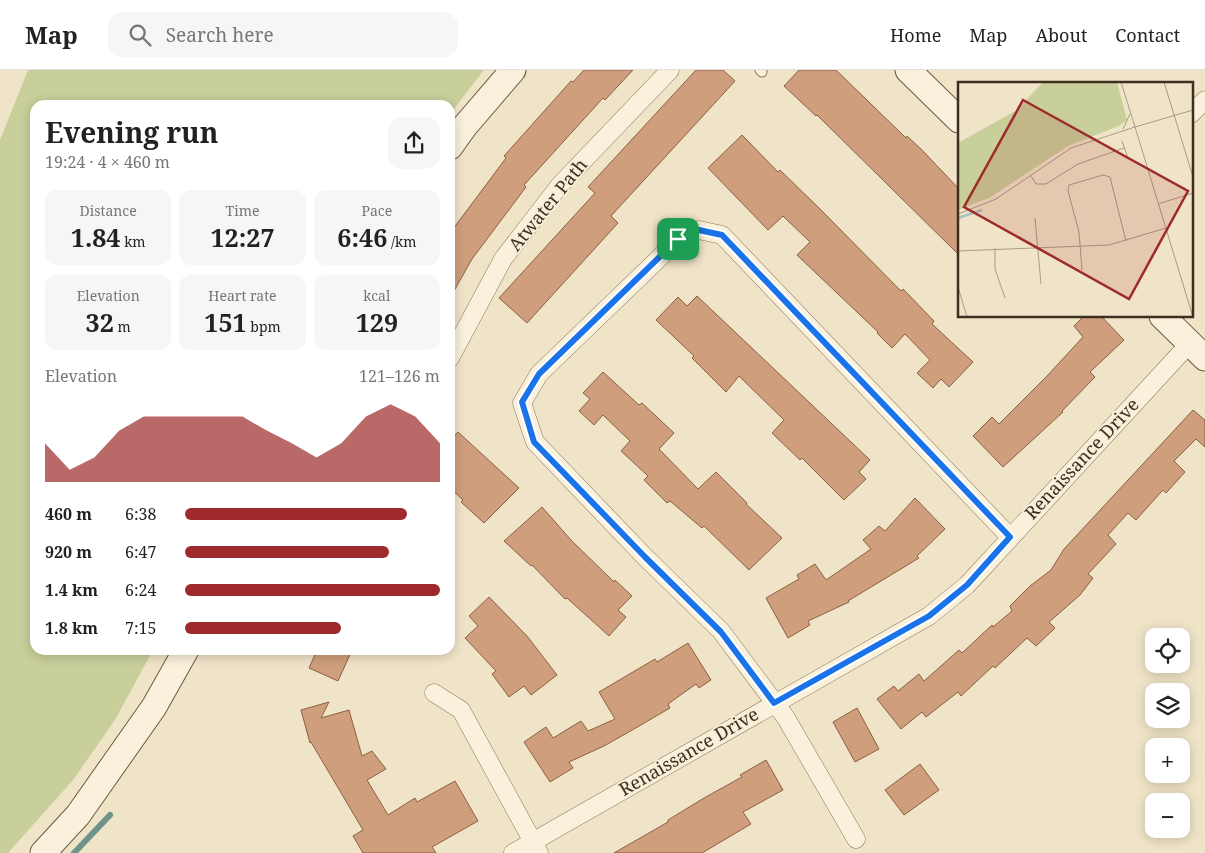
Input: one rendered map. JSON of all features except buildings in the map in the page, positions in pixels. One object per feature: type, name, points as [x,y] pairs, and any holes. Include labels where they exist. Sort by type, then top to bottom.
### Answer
[{"type":"main road","points":[[455,140],[514,70]]},
{"type":"main road","points":[[908,70],[958,119]]},
{"type":"main road","points":[[1164,318],[1198,351]]},
{"type":"main road","points":[[44,853],[78,815],[154,707],[183,655]]},
{"type":"street","name":"Atwater Path","points":[[455,349],[503,259],[554,192],[670,70]]},
{"type":"street","points":[[1192,113],[1205,100]]},
{"type":"street","points":[[856,839],[794,730],[721,632],[645,557],[534,442],[522,402],[539,374],[678,239],[699,230],[722,235],[1010,537]]},
{"type":"street","name":"Renaissance Drive","points":[[513,853],[535,847],[774,703],[929,616],[967,585],[1010,537],[1198,351]]},
{"type":"street","points":[[434,693],[461,710],[535,847]]},
{"type":"green space","points":[[28,70],[484,70],[455,108],[455,100],[30,100],[30,655],[150,655],[115,720],[73,780],[8,853],[0,853],[0,140]]},
{"type":"waterway","points":[[74,853],[110,815]]},
{"type":"route","points":[[699,230],[722,235],[1010,537],[967,585],[929,616],[774,703],[721,632],[645,557],[534,442],[522,402],[539,374],[678,239],[699,230]]}]
